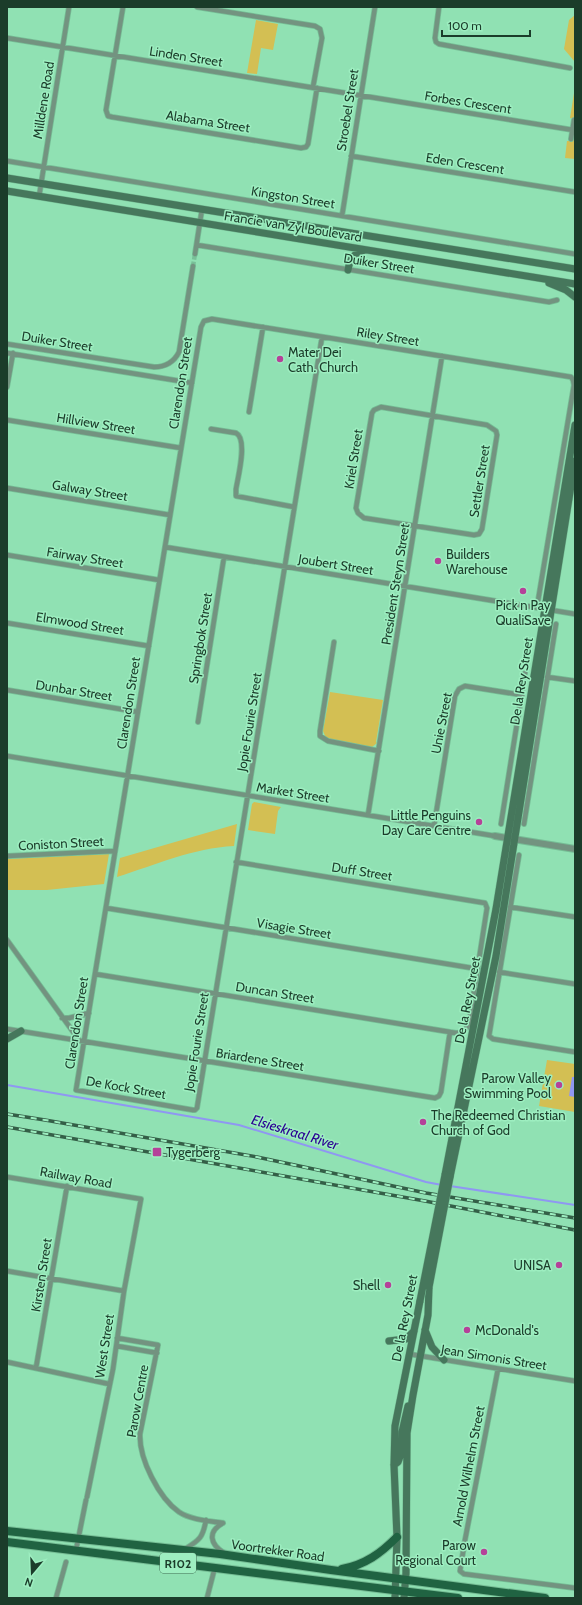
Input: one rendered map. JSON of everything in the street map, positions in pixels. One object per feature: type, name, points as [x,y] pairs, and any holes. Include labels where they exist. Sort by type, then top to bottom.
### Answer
[{"type":"main road","name":"Francie van Zyl Boulevard","points":[[7,178],[575,269]]},
{"type":"main road","name":"Francie van Zyl Boulevard","points":[[7,191],[575,284]]},
{"type":"main road","points":[[348,270],[353,256],[365,250]]},
{"type":"main road","points":[[512,273],[555,285],[566,290],[575,297]]},
{"type":"main road","name":"De la Rey Street","points":[[395,1594],[397,1537],[394,1465],[395,1426],[420,1301],[496,956],[511,839],[548,609],[575,425]]},
{"type":"main road","name":"De la Rey Street","points":[[548,609],[575,460]]},
{"type":"main road","points":[[7,1039],[21,1031]]},
{"type":"main road","name":"De la Rey Street","points":[[404,1594],[407,1433],[428,1314],[429,1287],[448,1176]]},
{"type":"main road","points":[[425,1330],[432,1347],[444,1360]]},
{"type":"main road","points":[[389,1341],[406,1339],[414,1331]]},
{"type":"main road","points":[[394,1465],[401,1458],[403,1423],[406,1408],[413,1394]]},
{"type":"main road","name":"Voortrekker Road","points":[[7,1531],[228,1555],[396,1579],[545,1598]]},
{"type":"main road","points":[[331,1570],[348,1568],[364,1563],[379,1553],[397,1537]]},
{"type":"main road","name":"Voortrekker Road","points":[[7,1542],[214,1567],[395,1594],[458,1598]]},
{"type":"street","name":"Milldene Road","points":[[39,197],[69,7]]},
{"type":"street","points":[[115,56],[123,7]]},
{"type":"street","points":[[197,7],[316,26],[320,28],[322,38],[315,88]]},
{"type":"street","name":"Stroebel Street","points":[[342,216],[375,7]]},
{"type":"street","points":[[439,7],[435,38],[436,42],[440,44],[570,68]]},
{"type":"street","name":"Linden Street","points":[[7,38],[361,96]]},
{"type":"street","name":"Alabama Street","points":[[115,56],[106,110],[108,116],[301,148],[306,147],[308,144],[315,88]]},
{"type":"street","name":"Forbes Crescent","points":[[361,96],[573,130]]},
{"type":"street","points":[[571,139],[574,120]]},
{"type":"street","name":"Eden Crescent","points":[[351,156],[575,192]]},
{"type":"street","name":"Kingston Street","points":[[7,161],[575,254]]},
{"type":"street","points":[[195,254],[202,209]]},
{"type":"street","name":"Duiker Street","points":[[197,245],[549,302],[557,300]]},
{"type":"street","name":"Duiker Street","points":[[7,344],[154,366],[165,365],[173,360],[180,349],[193,266]]},
{"type":"street","name":"Riley Street","points":[[204,321],[212,319],[263,327],[569,376],[574,380],[537,607]]},
{"type":"street","name":"Clarendon Street","points":[[76,1090],[82,1041],[89,1013],[201,327],[204,321]]},
{"type":"street","points":[[249,412],[263,327]]},
{"type":"street","name":"Jopie Fourie Street","points":[[196,1110],[322,337]]},
{"type":"street","points":[[7,352],[192,383]]},
{"type":"street","points":[[7,387],[13,353]]},
{"type":"street","name":"President Steyn Street","points":[[368,815],[442,356]]},
{"type":"street","name":"Kriel Street","points":[[415,526],[364,518],[358,513],[356,508],[374,410],[381,407],[433,416]]},
{"type":"street","name":"Settler Street","points":[[415,526],[474,536],[479,534],[482,529],[497,436],[496,431],[487,425],[433,416]]},
{"type":"street","name":"Hillview Street","points":[[7,420],[181,448]]},
{"type":"street","points":[[211,429],[240,434],[243,447],[236,496],[294,506]]},
{"type":"street","name":"Galway Street","points":[[7,488],[170,515]]},
{"type":"street","name":"Joubert Street","points":[[165,547],[575,614]]},
{"type":"street","name":"Fairway Street","points":[[7,555],[160,580]]},
{"type":"street","name":"Springbok Street","points":[[198,722],[224,557]]},
{"type":"street","name":"Elmwood Street","points":[[7,623],[149,646]]},
{"type":"street","name":"De la Rey Street","points":[[524,824],[556,624]]},
{"type":"street","points":[[334,642],[320,736],[328,742],[379,751]]},
{"type":"street","name":"De la Rey Street","points":[[501,824],[525,673]]},
{"type":"street","points":[[547,677],[575,681]]},
{"type":"street","name":"Unie Street","points":[[434,826],[455,696],[459,688],[465,686],[522,695]]},
{"type":"street","name":"Dunbar Street","points":[[7,690],[138,712]]},
{"type":"street","name":"Market Street","points":[[7,756],[575,849]]},
{"type":"street","name":"Coniston Street","points":[[7,856],[115,851]]},
{"type":"street","name":"De la Rey Street","points":[[519,855],[489,1035],[493,1039],[575,1052]]},
{"type":"street","name":"Duff Street","points":[[236,862],[484,903]]},
{"type":"street","name":"De la Rey Street","points":[[438,1097],[441,1092],[450,1032],[461,1032],[468,1026],[488,908],[484,903]]},
{"type":"street","points":[[510,907],[575,917]]},
{"type":"street","name":"Visagie Street","points":[[106,908],[478,969]]},
{"type":"street","points":[[7,940],[62,1018],[82,1041]]},
{"type":"street","points":[[499,972],[575,984]]},
{"type":"street","name":"Duncan Street","points":[[95,974],[450,1032]]},
{"type":"street","points":[[62,1018],[69,1018],[89,1013]]},
{"type":"street","name":"Briardene Street","points":[[7,1029],[434,1098],[438,1097]]},
{"type":"street","name":"De Kock Street","points":[[76,1090],[196,1110]]},
{"type":"street","name":"Railway Road","points":[[7,1177],[141,1199]]},
{"type":"street","name":"Kirsten Street","points":[[36,1368],[66,1186]]},
{"type":"street","name":"West Street","points":[[76,1550],[117,1346],[124,1291],[141,1199]]},
{"type":"street","points":[[7,1271],[124,1291]]},
{"type":"street","name":"Parow Centre","points":[[117,1338],[158,1345],[140,1434],[142,1455],[154,1481],[169,1502],[180,1512],[197,1518],[223,1523],[216,1527],[213,1532],[212,1539],[215,1545],[228,1555]]},
{"type":"street","points":[[117,1346],[156,1353]]},
{"type":"street","name":"Jean Simonis Street","points":[[410,1354],[575,1381]]},
{"type":"street","points":[[7,1362],[109,1384]]},
{"type":"street","name":"Arnold Wilhelm Street","points":[[498,1369],[460,1571],[464,1574],[575,1588]]},
{"type":"street","points":[[197,1518],[204,1530]]},
{"type":"street","points":[[184,1550],[198,1541],[204,1530],[206,1520]]},
{"type":"street","points":[[56,1598],[66,1562]]},
{"type":"street","points":[[207,1598],[214,1567]]},
{"type":"shaded area","points":[[575,15],[575,62],[564,49],[569,20]]},
{"type":"shaded area","points":[[256,20],[278,24],[273,50],[261,48],[257,74],[247,73]]},
{"type":"shaded area","points":[[575,87],[575,119],[570,118]]},
{"type":"shaded area","points":[[575,131],[575,159],[565,158],[567,141],[573,141]]},
{"type":"shaded area","points":[[330,692],[383,700],[377,743],[372,747],[326,738],[323,731]]},
{"type":"shaded area","points":[[254,802],[281,807],[278,811],[275,834],[248,830],[252,804]]},
{"type":"shaded area","points":[[237,824],[234,846],[204,850],[160,862],[117,877],[120,858]]},
{"type":"shaded area","points":[[109,854],[104,884],[47,890],[7,890],[7,859]]},
{"type":"shaded area","name":"Parow Valley Swimming Pool","points":[[547,1060],[575,1064],[575,1112],[539,1106]]},
{"type":"water","points":[[572,1077],[575,1077],[575,1097],[569,1096]]},
{"type":"waterway","name":"Elsieskraal River","points":[[7,1085],[239,1125],[426,1182],[442,1185]]},
{"type":"waterway","name":"Elsieskraal River","points":[[450,1186],[575,1205]]},
{"type":"tunnel","points":[[193,266],[195,254]]},
{"type":"railway","points":[[7,1114],[257,1157],[426,1193],[575,1218]]},
{"type":"railway","points":[[7,1127],[425,1201],[575,1230]]},
{"type":"place","name":"Mater Dei Cath. Church","points":[[280,359]]},
{"type":"place","name":"Builders Warehouse","points":[[438,561]]},
{"type":"place","name":"Pick n Pay QualiSave","points":[[523,591]]},
{"type":"place","name":"Little Penguins Day Care Centre","points":[[479,822]]},
{"type":"place","name":"Parow Valley Swimming Pool","points":[[559,1085]]},
{"type":"place","name":"The Redeemed Christian Church of God","points":[[423,1122]]},
{"type":"place","name":"Tygerberg","points":[[157,1152]]},
{"type":"place","name":"UNISA","points":[[559,1265]]},
{"type":"place","name":"Shell","points":[[388,1285]]},
{"type":"place","name":"McDonald's","points":[[467,1330]]},
{"type":"place","name":"Parow Regional Court","points":[[484,1552]]}]
